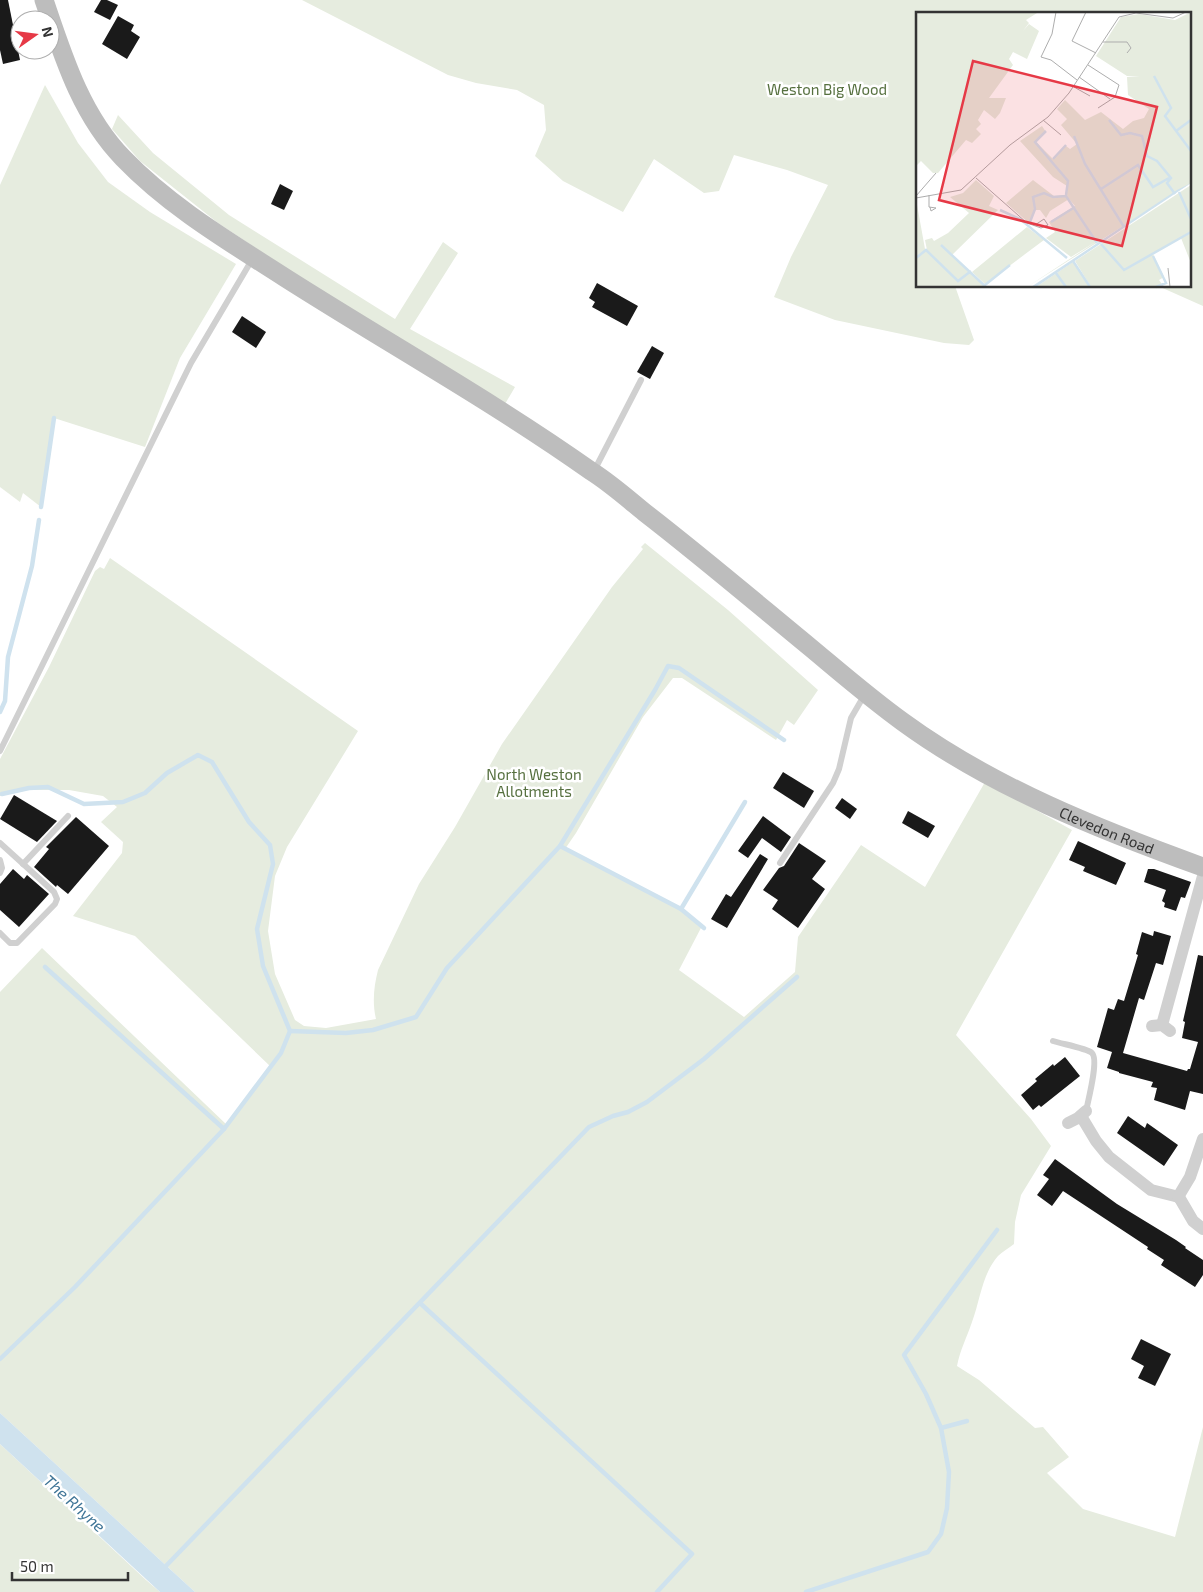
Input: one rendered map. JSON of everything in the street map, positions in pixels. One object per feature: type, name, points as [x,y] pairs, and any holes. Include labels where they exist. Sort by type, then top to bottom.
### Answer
[{"type":"main road","name":"Clevedon Road","points":[[44,0],[79,95],[103,136],[123,158],[156,188],[194,218],[253,258],[493,406],[593,472],[706,561],[866,694],[919,733],[1013,789],[1142,844],[1203,867]]},
{"type":"street","points":[[1161,1027],[1203,876]]},
{"type":"street","points":[[1068,1123],[1083,1114],[1096,1141],[1109,1158],[1151,1190],[1178,1197],[1194,1221],[1203,1229]]},
{"type":"street","points":[[1178,1197],[1190,1177],[1203,1139]]},
{"type":"lane","points":[[0,750],[190,363],[253,258]]},
{"type":"lane","points":[[593,472],[640,380]]},
{"type":"lane","points":[[780,863],[832,783],[839,769],[851,718],[866,694]]},
{"type":"lane","points":[[23,864],[68,816]]},
{"type":"lane","points":[[0,843],[54,892],[56,901],[17,943],[11,943],[0,934]]},
{"type":"lane","points":[[0,860],[2,868],[0,873]]},
{"type":"lane","points":[[1054,1041],[1090,1052],[1094,1056],[1094,1066],[1083,1114]]},
{"type":"green space","name":"Weston Big Wood","points":[[302,0],[1203,0],[1203,306],[1162,288],[1190,288],[1190,12],[916,12],[916,288],[956,288],[974,340],[969,345],[944,343],[835,320],[774,297],[791,257],[828,185],[787,170],[734,155],[719,191],[704,193],[654,159],[623,212],[563,181],[535,156],[546,130],[544,105],[517,90],[476,83],[448,75]]},
{"type":"green space","points":[[45,85],[78,143],[108,182],[150,212],[236,264],[180,358],[145,447],[54,418],[41,507],[23,493],[20,502],[0,487],[0,185]]},
{"type":"green space","points":[[118,115],[153,153],[229,215],[395,319],[443,242],[458,253],[410,329],[515,387],[505,404],[293,273],[218,223],[140,161],[112,129]]},
{"type":"green space","name":"North Weston Allotments","points":[[645,543],[728,610],[818,690],[794,725],[787,720],[776,740],[682,678],[673,678],[643,717],[565,849],[681,909],[702,926],[679,970],[744,1017],[795,972],[798,937],[861,845],[925,887],[985,782],[1072,830],[956,1035],[1031,1119],[1051,1146],[1021,1195],[1015,1222],[1014,1244],[998,1256],[988,1271],[957,1366],[979,1380],[1035,1428],[1043,1427],[1069,1457],[1047,1473],[1083,1509],[1175,1537],[1203,1427],[1203,1592],[195,1592],[0,1413],[0,992],[42,948],[227,1125],[271,1067],[135,936],[73,916],[122,853],[123,842],[101,822],[117,807],[103,796],[69,790],[28,790],[0,796],[0,759],[49,667],[95,571],[100,567],[104,569],[110,558],[358,731],[287,847],[275,876],[268,931],[275,974],[295,1020],[304,1026],[326,1028],[376,1019],[374,994],[378,970],[419,884],[455,827],[502,744],[612,587],[643,549],[641,547]]},
{"type":"green space","points":[[0,1444],[146,1580],[160,1592],[0,1592]]},
{"type":"water","name":"The Rhyne","points":[[0,1413],[195,1592],[160,1592],[0,1444]]},
{"type":"building","points":[[0,0],[8,0],[10,10],[10,60],[20,60],[3,64],[0,50]]},
{"type":"building","points":[[101,0],[107,0],[118,5],[110,20],[94,12]]},
{"type":"building","points":[[118,16],[134,25],[131,31],[140,37],[127,59],[102,44]]},
{"type":"building","points":[[280,184],[293,191],[284,210],[271,204]]},
{"type":"building","points":[[597,283],[638,306],[627,326],[592,307],[595,302],[589,298]]},
{"type":"building","points":[[242,316],[266,332],[256,348],[232,332]]},
{"type":"building","points":[[652,346],[664,353],[650,379],[637,372]]},
{"type":"building","points":[[783,772],[814,791],[804,808],[773,788]]},
{"type":"building","points":[[14,795],[57,821],[37,842],[0,819]]},
{"type":"building","points":[[842,798],[857,809],[850,819],[835,808]]},
{"type":"building","points":[[908,811],[935,826],[928,838],[902,823]]},
{"type":"building","points":[[763,816],[791,837],[781,852],[762,838],[748,858],[738,851]]},
{"type":"building","points":[[76,817],[109,846],[68,894],[57,885],[56,887],[34,867],[49,849],[46,847]]},
{"type":"building","points":[[1078,841],[1126,863],[1116,885],[1083,871],[1085,867],[1069,860]]},
{"type":"building","points":[[799,843],[826,861],[812,879],[825,889],[798,928],[772,909],[778,900],[763,890],[779,868],[784,866]]},
{"type":"building","points":[[760,854],[768,859],[727,928],[711,919],[726,894],[731,897]]},
{"type":"building","points":[[13,869],[24,879],[27,875],[49,894],[19,927],[0,910],[0,884]]},
{"type":"building","points":[[1148,869],[1154,869],[1191,882],[1185,898],[1181,897],[1176,911],[1164,907],[1165,903],[1162,901],[1166,890],[1144,882]]},
{"type":"building","points":[[1154,931],[1171,936],[1163,965],[1156,963],[1144,1000],[1139,998],[1123,1053],[1187,1071],[1190,1069],[1198,1042],[1182,1038],[1185,1022],[1183,1021],[1198,955],[1203,956],[1203,1094],[1190,1091],[1185,1110],[1154,1100],[1157,1088],[1151,1087],[1153,1082],[1107,1068],[1112,1052],[1097,1047],[1108,1008],[1114,1010],[1118,999],[1124,1001],[1138,955],[1136,954],[1142,932],[1153,936]]},
{"type":"building","points":[[1065,1057],[1080,1076],[1041,1107],[1039,1105],[1033,1110],[1021,1095],[1037,1081],[1035,1079]]},
{"type":"building","points":[[1128,1116],[1145,1128],[1147,1123],[1178,1145],[1164,1166],[1117,1133]]},
{"type":"building","points":[[1055,1159],[1117,1204],[1176,1240],[1203,1260],[1203,1275],[1195,1287],[1161,1265],[1164,1260],[1147,1249],[1148,1247],[1063,1191],[1052,1206],[1037,1195],[1049,1179],[1043,1175]]},
{"type":"building","points":[[1141,1339],[1171,1354],[1155,1386],[1138,1378],[1144,1366],[1131,1359]]},
{"type":"waterway","points":[[41,507],[54,418]]},
{"type":"waterway","points":[[0,712],[5,701],[8,657],[32,566],[39,520]]},
{"type":"waterway","points":[[290,1031],[346,1033],[373,1030],[416,1017],[447,968],[560,846],[668,666],[679,668],[784,740]]},
{"type":"waterway","points":[[0,1359],[75,1287],[224,1129],[281,1053],[290,1031],[263,966],[257,929],[273,864],[270,845],[249,822],[212,762],[198,755],[167,773],[145,793],[123,802],[84,804],[48,787],[29,788],[2,794]]},
{"type":"waterway","points":[[681,909],[745,802]]},
{"type":"waterway","points":[[560,846],[681,909],[704,928]]},
{"type":"waterway","points":[[45,967],[224,1129]]},
{"type":"waterway","points":[[164,1568],[589,1127],[613,1116],[628,1112],[647,1102],[704,1059],[797,977]]},
{"type":"waterway","points":[[806,1592],[928,1552],[941,1534],[947,1508],[949,1472],[941,1428],[926,1394],[904,1355],[997,1230]]},
{"type":"waterway","points":[[420,1303],[692,1554],[657,1592]]},
{"type":"waterway","points":[[941,1428],[967,1421]]}]
